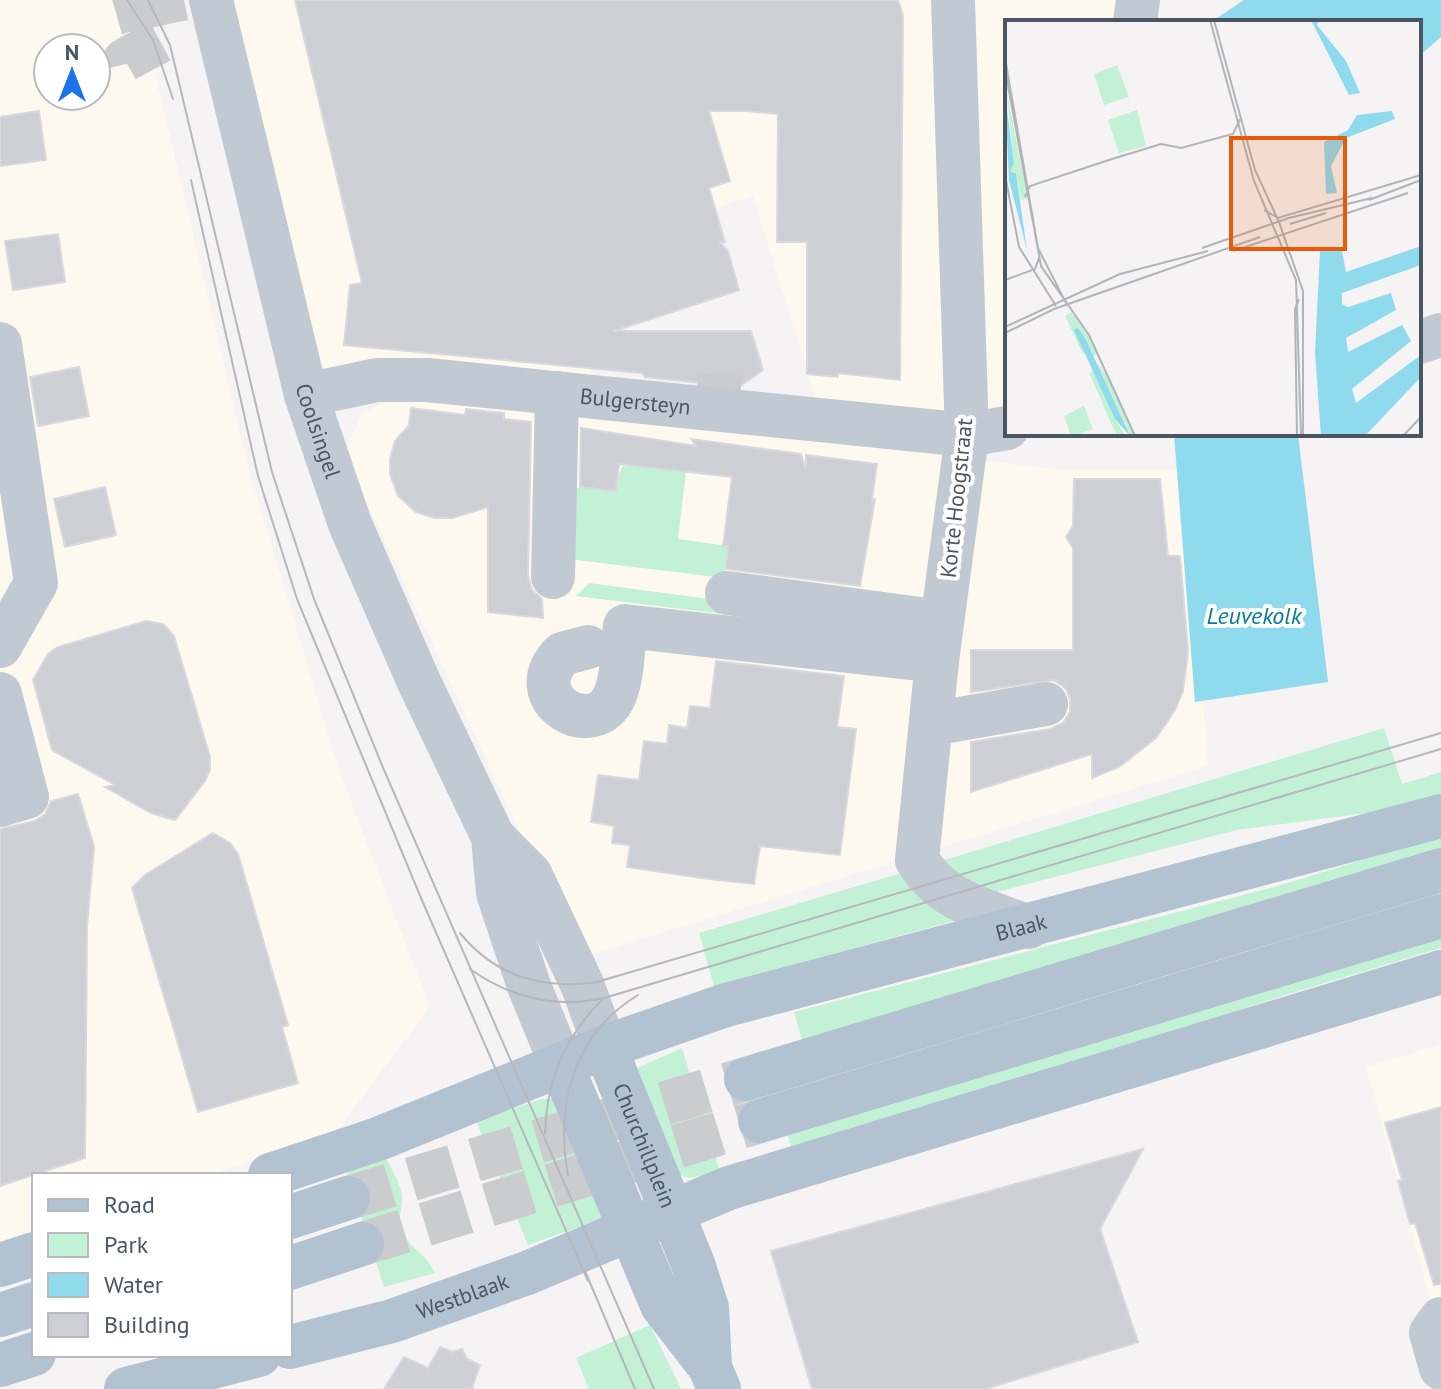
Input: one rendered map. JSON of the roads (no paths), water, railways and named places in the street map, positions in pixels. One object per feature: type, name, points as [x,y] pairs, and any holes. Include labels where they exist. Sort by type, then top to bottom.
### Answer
[{"type":"main road","name":"Blaak","points":[[605,1047],[726,1005],[1441,816]]},
{"type":"main road","points":[[746,1079],[1441,870]]},
{"type":"main road","points":[[760,1121],[1441,916]]},
{"type":"main road","points":[[714,1378],[707,1308],[671,1211],[729,1188],[1441,972]]},
{"type":"main road","points":[[276,1173],[378,1139],[605,1047]]},
{"type":"main road","name":"Churchillplein","points":[[561,1064],[630,1230],[671,1211],[605,1047]]},
{"type":"main road","points":[[292,1216],[348,1198]]},
{"type":"main road","points":[[630,1230],[662,1305],[714,1378]]},
{"type":"main road","name":"Westblaak","points":[[292,1346],[392,1321],[527,1273],[630,1230]]},
{"type":"main road","points":[[292,1267],[362,1244]]},
{"type":"main road","points":[[0,1265],[32,1255]]},
{"type":"main road","points":[[0,1315],[32,1305]]},
{"type":"main road","points":[[0,1365],[32,1355]]},
{"type":"main road","points":[[126,1389],[251,1357]]},
{"type":"street","name":"Coolsingel","points":[[211,0],[306,395],[350,524],[419,682],[493,837],[530,874],[582,984],[605,1047]]},
{"type":"street","name":"Korte Hoogstraat","points":[[953,0],[987,432],[940,641],[917,860],[931,883],[951,896],[1029,927]]},
{"type":"street","points":[[1135,20],[1138,0]]},
{"type":"street","points":[[1421,341],[1441,335]]},
{"type":"street","points":[[0,344],[36,583],[0,646]]},
{"type":"street","name":"Bulgersteyn","points":[[306,395],[377,380],[427,380],[987,432]]},
{"type":"street","points":[[553,577],[557,393]]},
{"type":"street","points":[[727,593],[940,641]]},
{"type":"street","points":[[588,647],[562,654],[550,672],[548,684],[557,704],[577,716],[599,713],[615,696],[625,626],[940,641]]},
{"type":"street","points":[[0,694],[27,797],[0,805]]},
{"type":"street","points":[[931,724],[1046,704]]},
{"type":"street","name":"Coolsingel","points":[[493,837],[498,893],[529,986],[561,1064]]},
{"type":"street","points":[[1437,1322],[1432,1340],[1441,1368]]},
{"type":"water","points":[[1244,0],[1441,0],[1441,37],[1421,54],[1421,20],[1214,20]]},
{"type":"water","name":"Leuvekolk","points":[[1174,436],[1298,436],[1328,682],[1195,702]]},
{"type":"tunnel","points":[[116,13],[161,0]]},
{"type":"tunnel","points":[[126,64],[125,60],[169,36],[162,2],[169,0]]},
{"type":"tunnel","points":[[717,410],[720,374]]},
{"type":"tunnel","points":[[348,1198],[746,1079]]},
{"type":"tunnel","points":[[362,1244],[760,1121]]},
{"type":"tram line","points":[[127,0],[153,40],[173,99]]},
{"type":"tram line","points":[[148,0],[170,45],[272,472],[314,599],[384,770],[654,1389]]},
{"type":"tram line","points":[[191,180],[258,476],[297,599],[421,898],[588,1281]]},
{"type":"tram line","points":[[460,933],[489,960],[521,977],[558,984],[597,982],[1441,733]]},
{"type":"tram line","points":[[470,969],[501,987],[534,998],[568,1002],[604,998],[1441,749]]},
{"type":"tram line","points":[[568,1175],[564,1122],[574,1073],[584,1050],[598,1030],[616,1011],[638,995]]},
{"type":"tram line","points":[[545,1134],[549,1096],[560,1060],[578,1028],[603,999]]},
{"type":"tram line","points":[[585,1271],[635,1389]]}]
